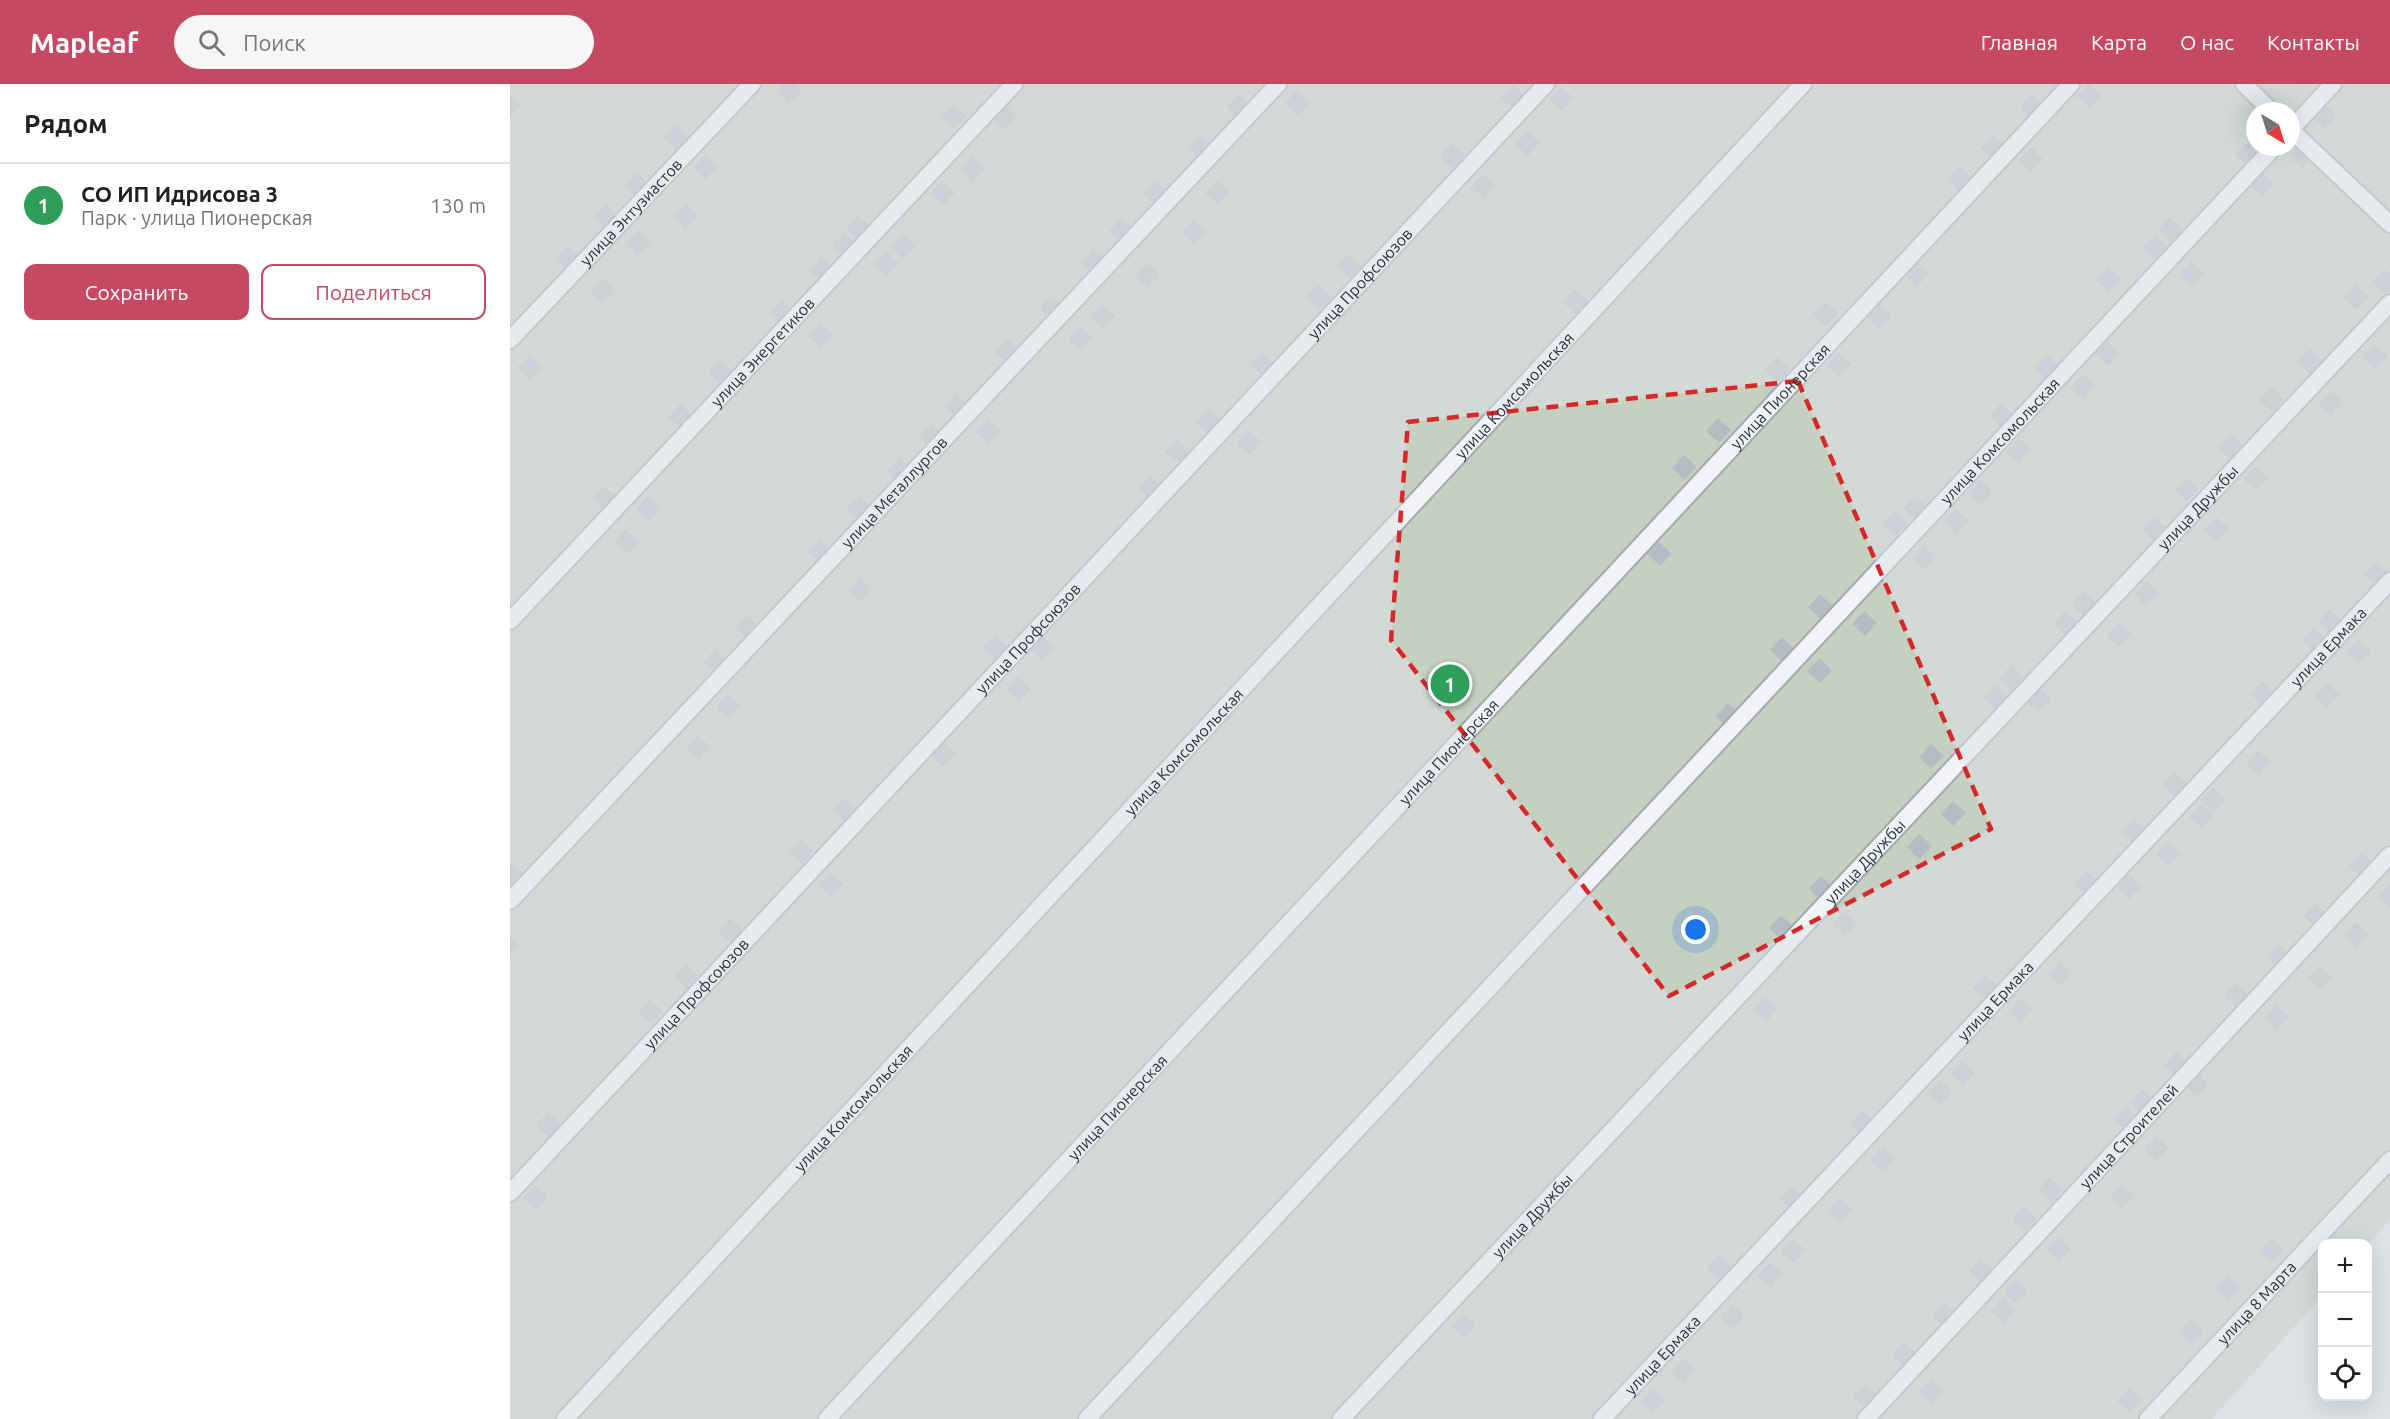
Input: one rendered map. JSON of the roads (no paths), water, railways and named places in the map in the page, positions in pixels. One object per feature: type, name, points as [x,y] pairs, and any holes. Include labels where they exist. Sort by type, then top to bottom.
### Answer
[{"type":"street","name":"улица Энтузиастов","points":[[510,340],[752,84]]},
{"type":"street","name":"улица Энергетиков","points":[[510,621],[1014,84]]},
{"type":"street","name":"улица Металлургов","points":[[510,901],[1278,84]]},
{"type":"street","name":"улица Профсоюзов","points":[[510,1193],[1546,84]]},
{"type":"street","name":"улица Комсомольская","points":[[565,1419],[1803,84]]},
{"type":"street","name":"улица Пионерская","points":[[827,1419],[2071,84]]},
{"type":"street","points":[[2244,84],[2262,102]]},
{"type":"street","points":[[2300,120],[2333,84]]},
{"type":"street","points":[[2300,139],[2390,224]]},
{"type":"street","name":"улица Комсомольская","points":[[1086,1419],[2266,156]]},
{"type":"street","name":"улица Дружбы","points":[[1341,1419],[2390,303]]},
{"type":"street","name":"улица Ермака","points":[[1602,1419],[2390,581]]},
{"type":"street","name":"улица Строителей","points":[[1866,1419],[2390,855]]},
{"type":"street","name":"улица 8 Марта","points":[[2148,1419],[2390,1160]]},
{"type":"place","name":"СО ИП Идрисова 3","points":[[1450,684]]}]
